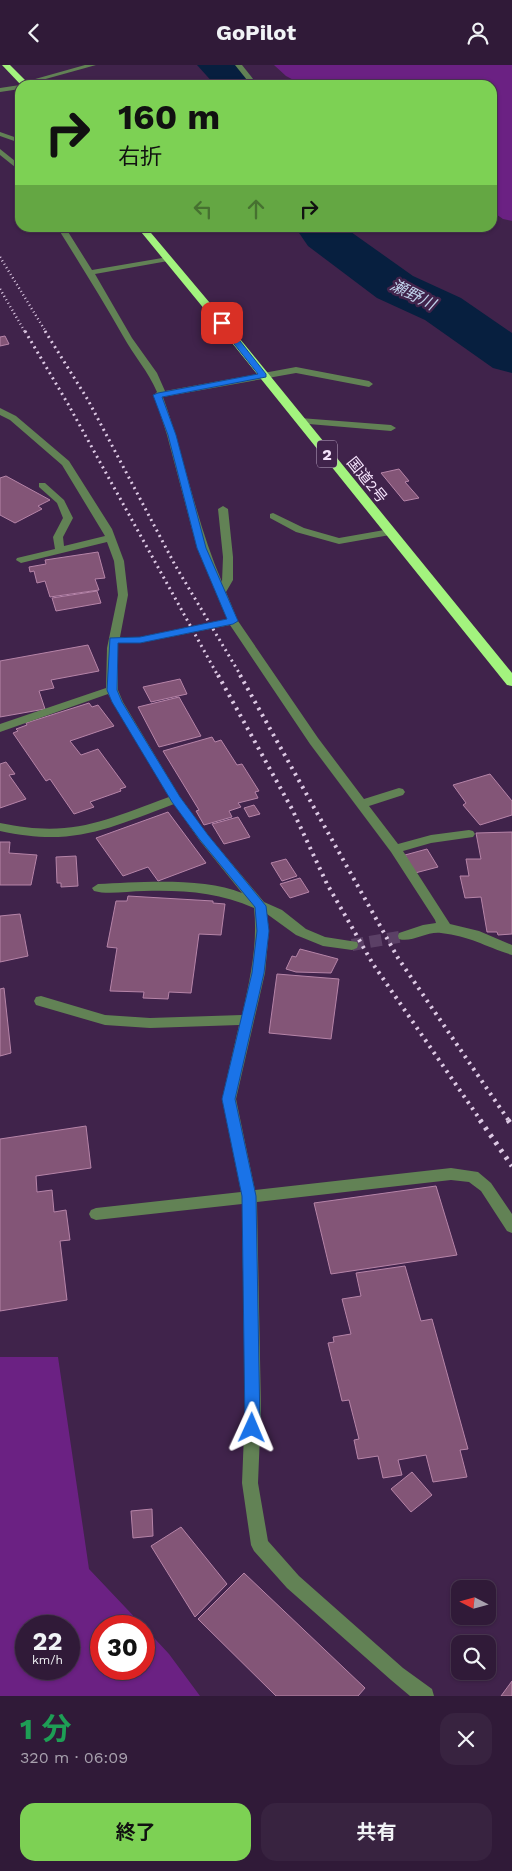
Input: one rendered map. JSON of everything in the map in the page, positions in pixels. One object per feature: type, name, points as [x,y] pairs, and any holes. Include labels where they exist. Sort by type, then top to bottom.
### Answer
[{"type":"highway","points":[[6,65],[19,80]]},
{"type":"highway","name":"国道2号","points":[[145,232],[264,375],[390,533],[454,608],[512,682]]},
{"type":"street","points":[[40,80],[93,65]]},
{"type":"street","points":[[238,65],[252,80]]},
{"type":"street","points":[[0,90],[15,87]]},
{"type":"street","points":[[0,134],[15,140]]},
{"type":"street","points":[[15,141],[0,150],[15,164]]},
{"type":"street","points":[[64,232],[128,338],[152,373],[162,393]]},
{"type":"street","points":[[90,273],[168,259]]},
{"type":"street","points":[[369,384],[304,370],[296,370],[158,395],[172,435],[193,521],[220,593],[233,621],[314,741],[394,849],[441,919],[445,929]]},
{"type":"street","points":[[0,411],[13,418],[66,463],[107,529],[119,561],[123,595],[113,640],[112,690],[117,702],[176,799],[260,906],[263,931],[258,973],[229,1099],[249,1196],[253,1410],[250,1483],[260,1545],[293,1582],[397,1674],[425,1696]]},
{"type":"street","points":[[300,421],[391,428]]},
{"type":"street","points":[[42,485],[62,501],[68,518],[58,537],[60,551]]},
{"type":"street","points":[[220,593],[228,580],[224,509]]},
{"type":"street","points":[[273,516],[300,529],[339,541],[390,533]]},
{"type":"street","points":[[21,560],[110,538]]},
{"type":"street","points":[[113,640],[140,640],[233,621]]},
{"type":"street","points":[[0,728],[25,721],[90,695],[112,690]]},
{"type":"street","points":[[361,804],[399,792]]},
{"type":"street","points":[[0,827],[31,833],[56,834],[84,831],[176,799]]},
{"type":"street","points":[[394,849],[430,839],[469,834]]},
{"type":"street","points":[[98,888],[166,886],[198,888],[233,894],[277,913],[301,932],[323,941],[352,945]]},
{"type":"street","points":[[404,936],[433,928],[445,929],[483,936],[512,951]]},
{"type":"street","points":[[41,1001],[105,1019],[150,1023],[246,1020]]},
{"type":"street","points":[[96,1214],[451,1174],[473,1176],[486,1187],[512,1227]]},
{"type":"shaded area","points":[[274,65],[512,65],[512,221],[503,219],[497,215],[497,80],[294,80]]},
{"type":"shaded area","points":[[0,1357],[58,1357],[89,1569],[133,1615],[90,1615],[90,1680],[155,1680],[155,1639],[169,1654],[200,1696],[0,1696]]},
{"type":"building","points":[[5,336],[9,344],[0,346],[0,337]]},
{"type":"building","points":[[399,469],[409,481],[405,482],[419,498],[404,501],[381,473]]},
{"type":"building","points":[[6,476],[50,500],[38,506],[42,509],[15,523],[0,515],[0,478]]},
{"type":"building","points":[[98,552],[105,578],[95,579],[99,590],[50,597],[45,581],[37,583],[34,571],[30,572],[29,567],[46,564],[45,560]]},
{"type":"building","points":[[97,591],[101,603],[56,611],[52,598]]},
{"type":"building","points":[[88,645],[99,671],[51,680],[54,688],[39,691],[45,709],[0,717],[0,661]]},
{"type":"building","points":[[180,679],[187,694],[151,702],[143,687]]},
{"type":"building","points":[[179,697],[201,736],[159,747],[138,707]]},
{"type":"building","points":[[89,703],[92,707],[98,705],[114,726],[70,741],[81,755],[98,749],[126,787],[120,789],[121,791],[90,802],[94,807],[74,814],[50,779],[46,781],[13,733],[18,731],[16,729],[27,725],[26,723]]},
{"type":"building","points":[[212,737],[215,742],[221,740],[237,765],[242,764],[259,791],[255,792],[258,798],[238,803],[241,807],[229,811],[232,817],[204,825],[196,811],[199,810],[163,751]]},
{"type":"building","points":[[6,762],[15,774],[9,775],[26,799],[0,808],[0,764]]},
{"type":"building","points":[[490,774],[512,801],[512,815],[480,825],[463,805],[466,803],[453,785]]},
{"type":"building","points":[[254,805],[260,814],[249,817],[244,808]]},
{"type":"building","points":[[168,812],[206,863],[158,881],[148,867],[123,876],[96,838]]},
{"type":"building","points":[[238,817],[250,837],[224,844],[212,824]]},
{"type":"building","points":[[512,832],[512,934],[498,935],[497,932],[487,932],[481,897],[465,898],[460,876],[469,876],[466,859],[481,859],[476,833]]},
{"type":"building","points":[[0,842],[10,842],[9,853],[37,855],[31,885],[0,885]]},
{"type":"building","points":[[427,849],[438,867],[415,873],[405,855]]},
{"type":"building","points":[[76,856],[78,886],[61,887],[61,883],[57,883],[56,857]]},
{"type":"building","points":[[286,859],[297,876],[282,881],[271,863]]},
{"type":"building","points":[[300,878],[309,892],[290,898],[280,884]]},
{"type":"building","points":[[128,896],[213,901],[213,903],[225,904],[221,935],[199,934],[191,993],[169,992],[168,999],[143,998],[144,992],[110,991],[117,948],[107,947],[116,901],[127,901]]},
{"type":"building","points":[[20,914],[28,956],[0,962],[0,916]]},
{"type":"building","points":[[300,949],[338,959],[331,973],[296,972],[286,969],[292,956],[296,957]]},
{"type":"building","points":[[277,974],[339,979],[331,1039],[269,1033]]},
{"type":"building","points":[[4,988],[11,1053],[0,1056],[0,989]]},
{"type":"building","points":[[86,1126],[91,1168],[36,1176],[37,1192],[52,1190],[54,1212],[66,1210],[70,1240],[60,1241],[67,1300],[0,1311],[0,1139]]},
{"type":"building","points":[[436,1186],[457,1255],[331,1274],[314,1203]]},
{"type":"building","points":[[405,1266],[421,1321],[432,1319],[468,1449],[460,1450],[467,1477],[433,1482],[426,1455],[398,1460],[402,1475],[383,1478],[378,1456],[358,1459],[354,1440],[359,1439],[349,1400],[342,1401],[328,1343],[334,1342],[333,1337],[351,1334],[342,1299],[361,1296],[356,1273]]},
{"type":"building","points":[[412,1472],[432,1495],[411,1512],[391,1489]]},
{"type":"building","points":[[152,1509],[153,1536],[133,1538],[131,1511]]},
{"type":"building","points":[[181,1527],[227,1584],[195,1617],[151,1546]]},
{"type":"building","points":[[244,1573],[365,1688],[358,1696],[276,1696],[198,1619]]},
{"type":"building","points":[[512,1681],[512,1696],[501,1696]]},
{"type":"waterway","name":"瀬野川","points":[[217,65],[233,80]]},
{"type":"waterway","name":"瀬野川","points":[[322,232],[395,287],[443,309],[512,357]]},
{"type":"tunnel","points":[[352,945],[404,936]]},
{"type":"railway","points":[[0,257],[46,332]]},
{"type":"railway","points":[[0,289],[25,332]]},
{"type":"railway","points":[[25,331],[68,404],[218,676]]},
{"type":"railway","points":[[45,331],[88,400],[175,565],[241,676]]},
{"type":"railway","points":[[218,675],[292,809],[327,884],[373,964],[481,1121]]},
{"type":"railway","points":[[240,675],[398,958],[509,1121]]},
{"type":"railway","points":[[480,1120],[512,1166]]},
{"type":"railway","points":[[508,1120],[512,1126]]},
{"type":"route","points":[[222,323],[264,375],[158,395],[172,435],[193,521],[220,593],[233,621],[140,640],[113,640],[111,663],[112,690],[117,702],[176,799],[260,906],[263,931],[258,973],[229,1099],[249,1196],[252,1428]]}]
